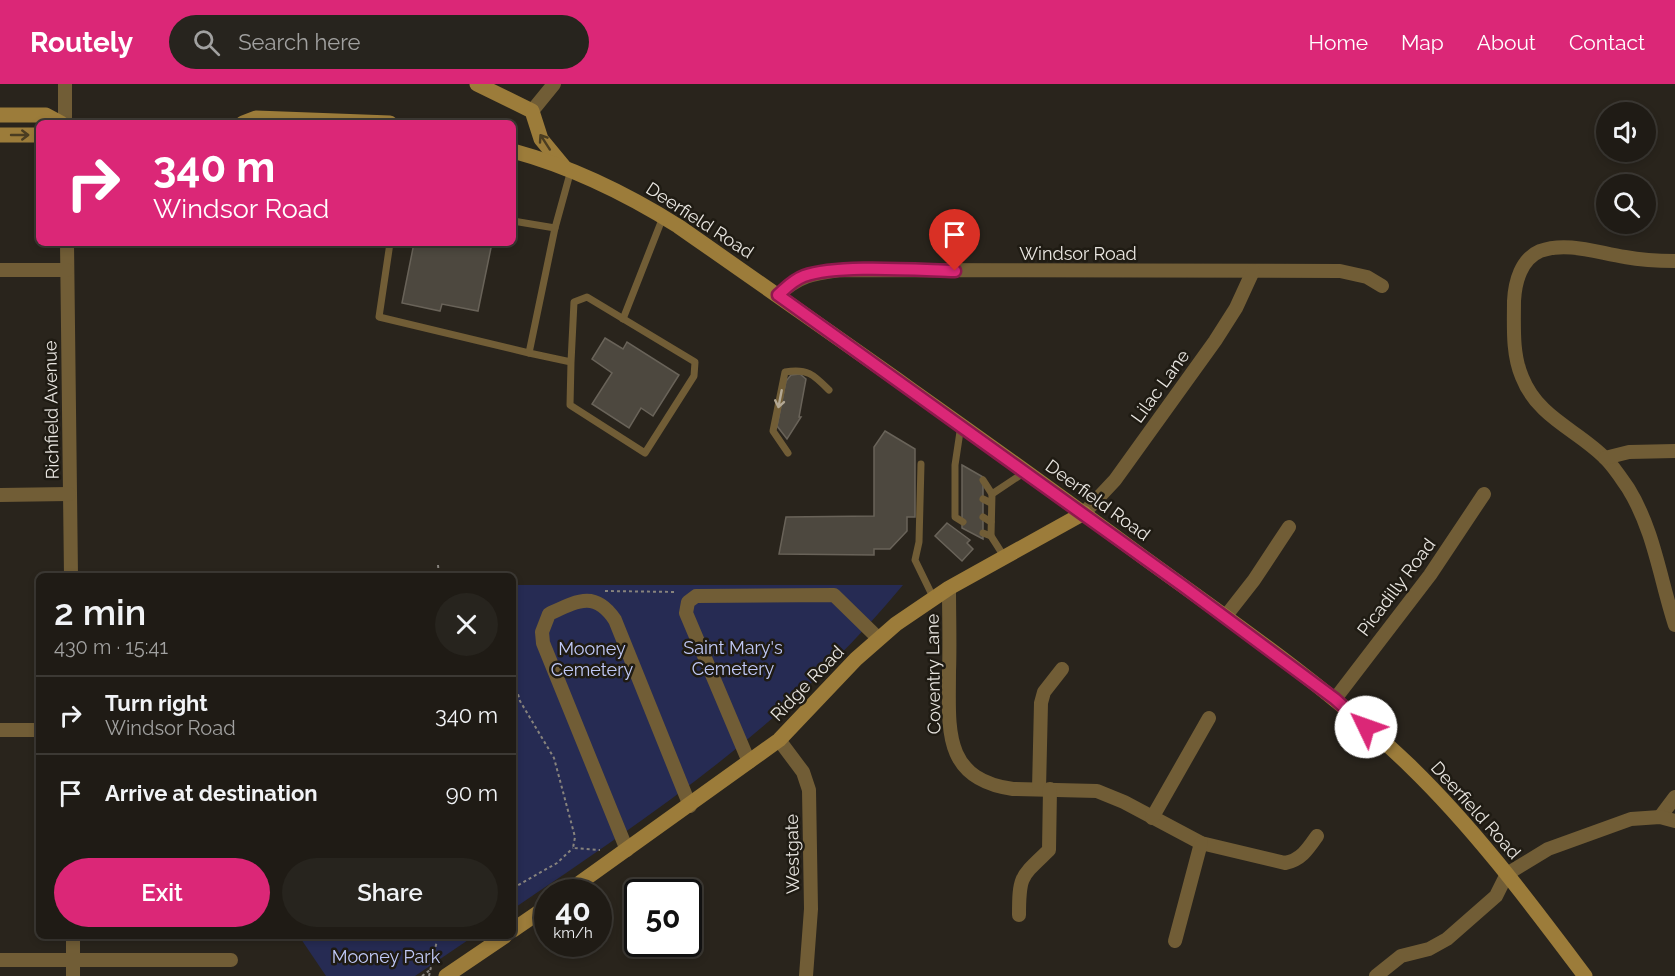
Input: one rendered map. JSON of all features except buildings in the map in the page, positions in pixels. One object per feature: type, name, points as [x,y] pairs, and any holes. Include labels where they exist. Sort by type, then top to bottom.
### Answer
[{"type":"main road","points":[[477,84],[532,111],[541,139],[568,169]]},
{"type":"main road","points":[[0,115],[46,115],[57,120]]},
{"type":"main road","points":[[251,120],[256,118],[310,120]]},
{"type":"main road","points":[[0,135],[36,135]]},
{"type":"main road","name":"Deerfield Road","points":[[516,152],[568,169],[663,216],[1084,513],[1335,699],[1409,766],[1459,817],[1508,874],[1585,976]]},
{"type":"main road","name":"Ridge Road","points":[[586,879],[779,740],[878,638],[949,588],[1084,513]]},
{"type":"main road","points":[[516,928],[534,916]]},
{"type":"main road","points":[[447,976],[501,939]]},
{"type":"street","points":[[63,120],[65,84]]},
{"type":"street","points":[[532,111],[554,84]]},
{"type":"street","name":"Richfield Avenue","points":[[67,246],[71,573]]},
{"type":"street","points":[[1675,261],[1556,247],[1539,252],[1525,261],[1515,287],[1514,310],[1516,353],[1522,378],[1535,402],[1552,418],[1605,458],[1627,488],[1643,516],[1655,548],[1661,582],[1675,625]]},
{"type":"street","points":[[0,270],[67,270]]},
{"type":"street","name":"Windsor Road","points":[[778,295],[795,280],[806,275],[841,270],[1340,271],[1367,277],[1382,286]]},
{"type":"street","name":"Lilac Lane","points":[[1084,513],[1115,480],[1215,341],[1236,309],[1252,271]]},
{"type":"street","points":[[1605,458],[1629,452],[1675,451]]},
{"type":"street","points":[[0,495],[69,494]]},
{"type":"street","name":"Picadilly Road","points":[[1335,699],[1430,574],[1484,494]]},
{"type":"street","points":[[1225,617],[1254,580],[1289,526]]},
{"type":"street","name":"Coventry Lane","points":[[949,588],[948,722],[953,750],[960,763],[976,777],[999,787],[1097,791],[1124,802],[1201,843],[1285,863],[1294,861],[1303,855],[1317,836]]},
{"type":"street","points":[[749,762],[686,612],[689,600],[696,596],[834,595],[878,638]]},
{"type":"street","points":[[627,850],[543,643],[542,632],[549,614],[588,600],[600,603],[615,620],[690,806]]},
{"type":"street","points":[[1019,915],[1019,883],[1022,876],[1049,850],[1041,703],[1044,692],[1062,669]]},
{"type":"street","points":[[1152,818],[1209,718]]},
{"type":"street","points":[[0,730],[36,730]]},
{"type":"street","name":"Westgate","points":[[779,740],[803,772],[809,790],[811,909],[806,976]]},
{"type":"street","points":[[1660,817],[1675,797]]},
{"type":"street","points":[[1376,976],[1401,956],[1429,949],[1447,939],[1496,896],[1508,874],[1548,849],[1578,836],[1631,819],[1660,817],[1675,821]]},
{"type":"street","points":[[1175,941],[1201,843]]},
{"type":"street","points":[[73,939],[73,976]]},
{"type":"street","points":[[0,960],[231,960]]},
{"type":"lane","points":[[529,352],[568,169]]},
{"type":"lane","points":[[623,319],[663,216]]},
{"type":"lane","points":[[516,222],[555,228]]},
{"type":"lane","points":[[390,246],[379,317],[571,362]]},
{"type":"lane","points":[[587,297],[695,362],[694,376],[645,453],[570,405],[571,362],[574,302],[587,297]]},
{"type":"lane","points":[[788,453],[773,431],[785,372],[800,369],[814,375],[829,390]]},
{"type":"lane","points":[[961,425],[955,465],[954,500],[955,517],[963,522]]},
{"type":"lane","points":[[921,465],[919,542],[915,560],[934,599]]},
{"type":"lane","points":[[955,465],[962,469]]},
{"type":"lane","points":[[992,494],[1025,471]]},
{"type":"lane","points":[[983,480],[992,494],[991,522],[987,535],[1005,558]]},
{"type":"lane","points":[[954,484],[963,488]]},
{"type":"lane","points":[[983,499],[992,503]]},
{"type":"lane","points":[[954,500],[963,505]]},
{"type":"lane","points":[[983,517],[991,522]]},
{"type":"path","points":[[438,565],[439,573]]},
{"type":"path","points":[[588,600],[603,591],[680,592],[689,600]]},
{"type":"path","points":[[516,687],[520,701],[554,758],[575,837],[573,848],[557,863],[516,886]]},
{"type":"path","points":[[573,848],[603,850]]},
{"type":"path","points":[[429,976],[437,939]]},
{"type":"path","points":[[423,976],[430,970]]},
{"type":"green space","points":[[516,585],[903,585],[860,634],[814,680],[720,762],[557,879],[534,879],[534,895],[516,907]]},
{"type":"green space","name":"Mooney Park","points":[[301,939],[470,939],[415,976],[326,976]]},
{"type":"route","points":[[955,271],[841,270],[806,275],[795,280],[778,295],[1084,513],[1335,699],[1366,727]]},
{"type":"park label","name":"Saint Mary's Cemetery","points":[[733,657]]},
{"type":"park label","name":"Mooney Cemetery","points":[[592,658]]}]
